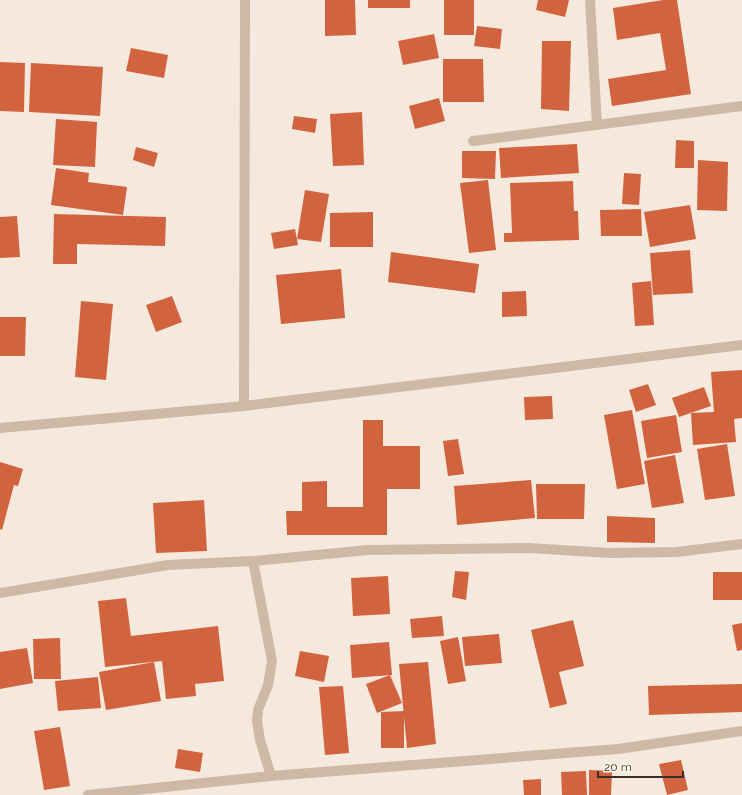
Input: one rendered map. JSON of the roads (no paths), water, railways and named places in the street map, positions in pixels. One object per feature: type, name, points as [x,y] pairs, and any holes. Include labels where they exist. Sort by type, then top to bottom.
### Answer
[{"type":"street","points":[[244,406],[245,0]]},
{"type":"street","points":[[590,0],[596,125]]},
{"type":"street","points":[[473,141],[742,106]]},
{"type":"street","points":[[0,428],[244,406],[742,345]]},
{"type":"street","points":[[0,593],[168,565],[253,561],[368,550],[528,548],[610,553],[677,552],[742,544]]},
{"type":"street","points":[[253,561],[272,662],[268,685],[258,710],[257,721],[271,776]]},
{"type":"street","points":[[88,795],[271,776],[618,748],[742,731]]}]
